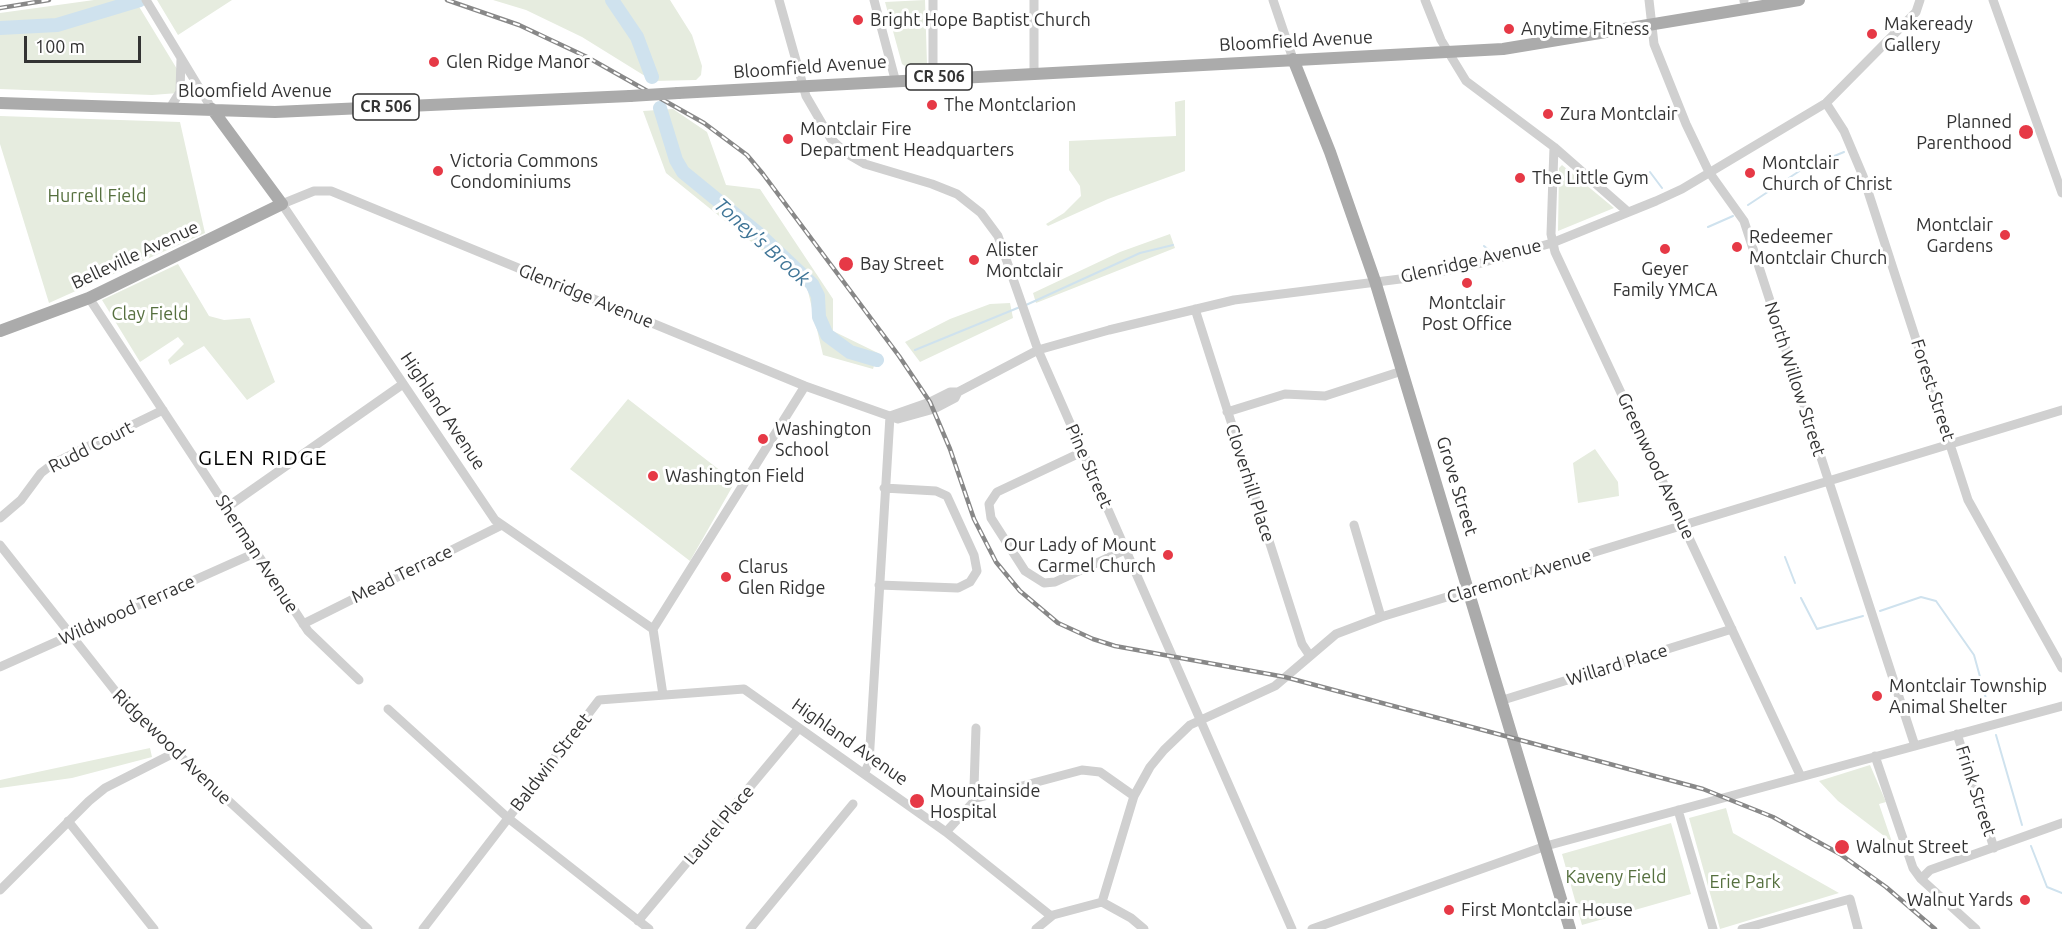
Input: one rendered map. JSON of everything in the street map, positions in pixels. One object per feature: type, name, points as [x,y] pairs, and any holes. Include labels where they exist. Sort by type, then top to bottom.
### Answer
[{"type":"main road","name":"Bloomfield Avenue","points":[[0,103],[284,112],[804,87],[895,79],[1293,58],[1448,52],[1527,46],[1799,0]]},
{"type":"main road","name":"Grove Street","points":[[1293,58],[1330,152],[1375,281],[1470,590],[1570,929]]},
{"type":"main road","name":"Highland Avenue","points":[[212,109],[282,204]]},
{"type":"main road","name":"Belleville Avenue","points":[[0,330],[89,298],[282,204]]},
{"type":"street","points":[[146,0],[212,109]]},
{"type":"street","name":"Pine Street","points":[[779,0],[804,87],[822,127],[851,157],[870,166],[945,188],[981,213],[998,236],[1038,350],[1292,929]]},
{"type":"street","points":[[874,0],[895,79]]},
{"type":"street","points":[[933,0],[933,77]]},
{"type":"street","points":[[1034,0],[1034,72]]},
{"type":"street","points":[[1273,0],[1293,58]]},
{"type":"street","points":[[1425,0],[1448,52],[1466,81],[1554,147],[1628,212]]},
{"type":"street","name":"North Willow Street","points":[[1648,0],[1656,50],[1709,172],[1744,221],[1827,482],[1915,746]]},
{"type":"street","name":"Glenridge Avenue","points":[[282,204],[314,191],[331,191],[805,386],[890,416],[930,402],[950,392],[958,392],[1038,350],[1195,309],[1257,296],[1416,277],[1481,263],[1552,243],[1668,196],[1826,103],[1910,18],[1919,7],[1920,0]]},
{"type":"street","points":[[1993,0],[2062,192]]},
{"type":"street","points":[[170,108],[180,92],[181,58]]},
{"type":"street","name":"Forest Street","points":[[1826,103],[1847,138],[1863,176],[1975,515],[2062,668]]},
{"type":"street","name":"Greenwood Avenue","points":[[1554,147],[1552,243],[1801,777]]},
{"type":"street","name":"Highland Avenue","points":[[282,204],[495,520],[653,629]]},
{"type":"street","name":"Sherman Avenue","points":[[89,298],[303,624],[359,680]]},
{"type":"street","name":"Cloverhill Place","points":[[1195,309],[1302,644],[1310,656]]},
{"type":"street","points":[[1227,412],[1285,394],[1325,396],[1402,371]]},
{"type":"street","points":[[226,508],[403,384]]},
{"type":"street","points":[[663,695],[653,629],[805,386]]},
{"type":"street","name":"Rudd Court","points":[[0,518],[21,500],[41,473],[54,463],[163,410]]},
{"type":"street","name":"Claremont Avenue","points":[[1102,902],[1134,796],[1160,755],[1184,729],[1200,719],[1275,686],[1336,634],[1380,617],[2062,410]]},
{"type":"street","points":[[864,774],[869,763],[890,416]]},
{"type":"street","points":[[1082,452],[997,492],[989,504],[991,518],[1019,565],[1033,579],[1044,583],[1055,582],[1125,550]]},
{"type":"street","points":[[879,585],[953,588],[964,586],[975,577],[977,564],[947,496],[936,491],[884,488]]},
{"type":"street","name":"Mead Terrace","points":[[303,624],[502,525]]},
{"type":"street","points":[[1354,525],[1380,617]]},
{"type":"street","name":"Ridgewood Avenue","points":[[0,544],[140,721],[368,929]]},
{"type":"street","name":"Wildwood Terrace","points":[[0,667],[255,553]]},
{"type":"street","name":"Willard Place","points":[[1503,700],[1732,629]]},
{"type":"street","name":"Baldwin Street","points":[[423,929],[599,700],[744,689],[762,702]]},
{"type":"street","name":"Highland Avenue","points":[[762,702],[946,832],[1051,916]]},
{"type":"street","points":[[1312,929],[1546,846],[2062,706]]},
{"type":"street","points":[[388,709],[508,818],[649,929]]},
{"type":"street","name":"Laurel Place","points":[[638,921],[799,728]]},
{"type":"street","points":[[976,729],[974,787],[977,798]]},
{"type":"street","name":"Frink Street","points":[[1957,734],[1994,848]]},
{"type":"street","points":[[0,890],[68,821],[105,788],[172,751]]},
{"type":"street","points":[[1875,756],[1908,857],[1921,879],[1976,929]]},
{"type":"street","points":[[946,832],[977,798],[1088,769],[1100,772],[1134,796]]},
{"type":"street","points":[[750,929],[853,804]]},
{"type":"street","points":[[1678,810],[1713,929]]},
{"type":"street","points":[[68,821],[154,929]]},
{"type":"street","points":[[1921,879],[1930,870],[2062,823]]},
{"type":"street","points":[[1742,929],[1850,899],[1858,929]]},
{"type":"street","points":[[1036,929],[1051,916],[1102,902],[1131,918],[1144,929]]},
{"type":"green space","points":[[94,0],[135,0],[191,92],[152,95],[0,89],[0,13]]},
{"type":"green space","points":[[157,0],[232,0],[178,35]]},
{"type":"green space","points":[[493,0],[670,0],[692,35],[702,66],[701,75],[696,80],[653,81],[582,37],[526,10]]},
{"type":"green space","points":[[925,0],[927,65],[905,66],[902,64],[885,2]]},
{"type":"green space","points":[[1185,100],[1185,171],[1108,199],[1048,226],[1046,224],[1064,213],[1081,196],[1080,186],[1069,170],[1069,141],[1176,136],[1175,102]]},
{"type":"green space","points":[[673,109],[707,132],[726,185],[760,189],[833,299],[833,331],[878,353],[873,369],[823,355],[807,287],[666,173],[643,111]]},
{"type":"green space","name":"Hurrell Field","points":[[0,116],[180,122],[205,233],[49,303],[0,144]]},
{"type":"green space","points":[[1562,165],[1614,208],[1558,231],[1559,168]]},
{"type":"green space","points":[[1170,234],[1175,248],[1036,303],[1033,293],[1120,252]]},
{"type":"green space","name":"Clay Field","points":[[178,264],[209,316],[224,320],[250,318],[275,382],[247,400],[204,346],[170,365],[168,360],[184,344],[178,337],[140,362],[102,300]]},
{"type":"green space","points":[[1010,303],[1013,318],[920,362],[905,342],[950,319],[990,304]]},
{"type":"green space","name":"Washington Field","points":[[628,399],[735,482],[690,561],[570,469]]},
{"type":"green space","points":[[1595,449],[1618,482],[1619,496],[1578,503],[1573,463]]},
{"type":"green space","points":[[150,748],[152,757],[72,778],[0,788],[0,780]]},
{"type":"green space","points":[[1870,765],[1886,802],[1879,804],[1892,842],[1838,801],[1819,781]]},
{"type":"green space","name":"Erie Park","points":[[1726,808],[1733,833],[1839,893],[1720,929],[1689,818]]},
{"type":"green space","name":"Kaveny Field","points":[[1671,823],[1691,894],[1582,925],[1562,854]]},
{"type":"waterway","name":"Toney's Brook","points":[[0,28],[57,25],[140,0]]},
{"type":"waterway","name":"Toney's Brook","points":[[612,0],[637,37],[652,77]]},
{"type":"waterway","name":"Toney's Brook","points":[[660,108],[676,160],[683,172],[759,234],[812,284],[818,296],[819,317],[827,335],[850,352],[877,360]]},
{"type":"waterway","points":[[1827,159],[1844,152]]},
{"type":"waterway","points":[[1748,205],[1804,168]]},
{"type":"waterway","points":[[1650,172],[1662,188]]},
{"type":"waterway","points":[[1708,227],[1733,216]]},
{"type":"waterway","name":"Toney's Brook","points":[[1026,305],[1140,253],[1173,245]]},
{"type":"waterway","name":"Toney's Brook","points":[[1484,246],[1490,251]]},
{"type":"waterway","name":"Toney's Brook","points":[[915,350],[1020,307]]},
{"type":"waterway","name":"Toney's Brook","points":[[1785,557],[1795,583]]},
{"type":"waterway","name":"Toney's Brook","points":[[1880,611],[1921,597],[1936,601],[1974,655],[1990,713]]},
{"type":"waterway","name":"Toney's Brook","points":[[1801,598],[1817,629],[1863,616]]},
{"type":"waterway","name":"Toney's Brook","points":[[1996,735],[2022,825]]},
{"type":"waterway","name":"Toney's Brook","points":[[2031,846],[2047,887],[2062,893]]},
{"type":"railway","points":[[0,8],[49,0]]},
{"type":"railway","points":[[447,0],[519,25],[587,57],[704,123],[747,155],[899,356],[930,402],[950,449],[974,519],[996,562],[1020,591],[1058,623],[1115,646],[1285,677],[1703,789],[1773,817],[1840,854],[1886,887],[1935,929]]},
{"type":"place","name":"Bright Hope Baptist Church","points":[[858,20]]},
{"type":"place","name":"Anytime Fitness","points":[[1509,29]]},
{"type":"place","name":"Makeready Gallery","points":[[1872,34]]},
{"type":"place","name":"Glen Ridge Manor","points":[[434,62]]},
{"type":"place","name":"The Montclarion","points":[[932,105]]},
{"type":"place","name":"Zura Montclair","points":[[1548,114]]},
{"type":"place","name":"Planned Parenthood","points":[[2026,132]]},
{"type":"place","name":"Montclair Fire Department Headquarters","points":[[788,139]]},
{"type":"place","name":"Victoria Commons Condominiums","points":[[438,171]]},
{"type":"place","name":"Montclair Church of Christ","points":[[1750,173]]},
{"type":"place","name":"The Little Gym","points":[[1520,178]]},
{"type":"place","name":"Montclair Gardens","points":[[2005,235]]},
{"type":"place","name":"Redeemer Montclair Church","points":[[1737,247]]},
{"type":"place","name":"Geyer Family YMCA","points":[[1665,249]]},
{"type":"place","name":"Alister Montclair","points":[[974,260]]},
{"type":"place","name":"Bay Street","points":[[846,264]]},
{"type":"place","name":"Montclair Post Office","points":[[1467,283]]},
{"type":"place","name":"Washington School","points":[[763,439]]},
{"type":"place","name":"Washington Field","points":[[653,476]]},
{"type":"place","name":"Our Lady of Mount Carmel Church","points":[[1168,555]]},
{"type":"place","name":"Clarus Glen Ridge","points":[[726,577]]},
{"type":"place","name":"Montclair Township Animal Shelter","points":[[1877,696]]},
{"type":"place","name":"Mountainside Hospital","points":[[917,801]]},
{"type":"place","name":"Walnut Street","points":[[1842,847]]},
{"type":"place","name":"Walnut Yards","points":[[2025,900]]},
{"type":"place","name":"First Montclair House","points":[[1449,910]]},
{"type":"district","name":"GLEN RIDGE","points":[[263,458]]}]
